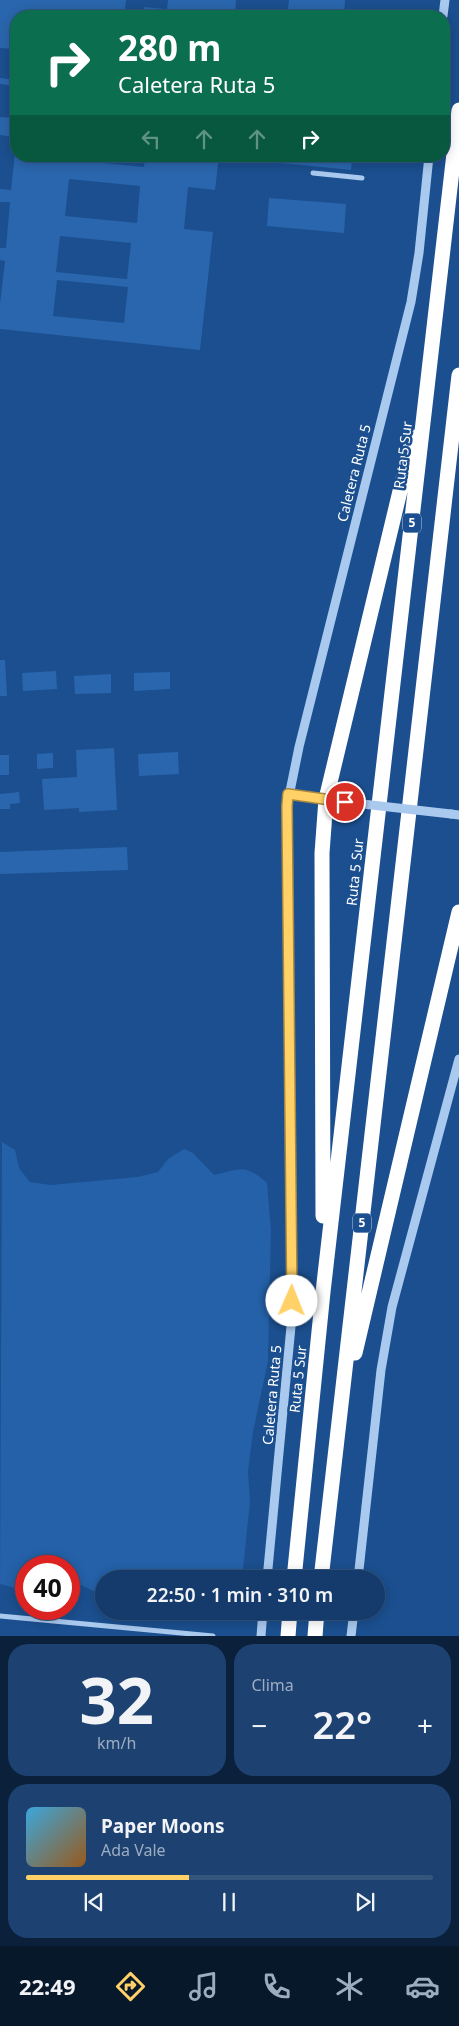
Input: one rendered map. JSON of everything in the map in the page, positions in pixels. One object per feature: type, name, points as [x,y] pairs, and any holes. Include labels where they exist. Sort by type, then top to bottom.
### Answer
[{"type":"highway","name":"Ruta 5 Sur","points":[[295,1570],[323,1292],[459,110]]},
{"type":"highway","points":[[323,1292],[322,853],[326,799],[429,372]]},
{"type":"highway","name":"5","points":[[322,1570],[459,374]]},
{"type":"highway","points":[[339,1425],[459,912]]},
{"type":"highway","points":[[288,1636],[289,1620]]},
{"type":"highway","points":[[314,1636],[316,1620]]},
{"type":"street","name":"Caletera Ruta 5","points":[[268,1570],[292,1316],[286,822],[288,794],[411,302],[419,253],[428,162]]},
{"type":"street","points":[[313,173],[362,178]]},
{"type":"street","points":[[288,794],[455,814]]},
{"type":"street","points":[[359,1570],[381,1370],[392,1307],[459,1059]]},
{"type":"street","points":[[0,1616],[213,1636]]},
{"type":"street","points":[[261,1636],[262,1620]]},
{"type":"street","points":[[351,1636],[353,1620]]},
{"type":"shaded area","points":[[2,1142],[15,1150],[19,1168],[30,1182],[51,1185],[137,1177],[158,1172],[168,1159],[184,1149],[193,1153],[214,1175],[242,1169],[253,1172],[267,1183],[271,1230],[268,1361],[253,1432],[248,1471],[250,1502],[243,1570],[95,1570],[95,1592],[80,1585],[80,1555],[15,1555],[15,1588],[0,1584]]},
{"type":"building","points":[[0,0],[126,0],[125,10],[10,10],[10,49],[0,48]]},
{"type":"building","points":[[168,0],[236,0],[235,10],[144,10],[144,7],[167,9]]},
{"type":"building","points":[[289,0],[345,0],[344,10],[288,10]]},
{"type":"building","points":[[0,78],[10,79],[10,85],[0,84]]},
{"type":"building","points":[[0,117],[10,118],[10,136],[0,135]]},
{"type":"building","points":[[14,162],[93,162],[144,167],[144,162],[218,162],[215,190],[188,187],[184,229],[213,232],[200,350],[0,329],[0,304],[5,261],[0,260],[0,248],[6,248],[10,202],[0,202],[0,189],[11,190]],"holes":[[[69,179],[140,186],[137,223],[65,216]],[[60,236],[131,243],[127,279],[56,272]],[[57,280],[128,287],[124,323],[53,316]]]},
{"type":"building","points":[[272,162],[352,162],[351,170]]},
{"type":"building","points":[[269,198],[346,204],[344,233],[267,226]]},
{"type":"building","points":[[0,660],[5,660],[7,696],[0,696]]},
{"type":"building","points":[[56,671],[57,689],[23,691],[22,673]]},
{"type":"building","points":[[170,672],[170,689],[134,691],[134,673]]},
{"type":"building","points":[[111,674],[111,693],[75,694],[74,676]]},
{"type":"building","points":[[114,748],[117,810],[79,812],[79,808],[44,810],[42,779],[77,777],[76,750]]},
{"type":"building","points":[[178,752],[179,774],[139,776],[138,754]]},
{"type":"building","points":[[53,753],[53,768],[37,769],[37,754]]},
{"type":"building","points":[[0,755],[9,755],[9,775],[0,775]]},
{"type":"building","points":[[19,792],[20,803],[10,804],[10,809],[0,809],[0,794]]},
{"type":"building","points":[[127,847],[128,870],[0,874],[0,852]]},
{"type":"route","points":[[292,1301],[286,822],[288,794],[345,802]]}]
